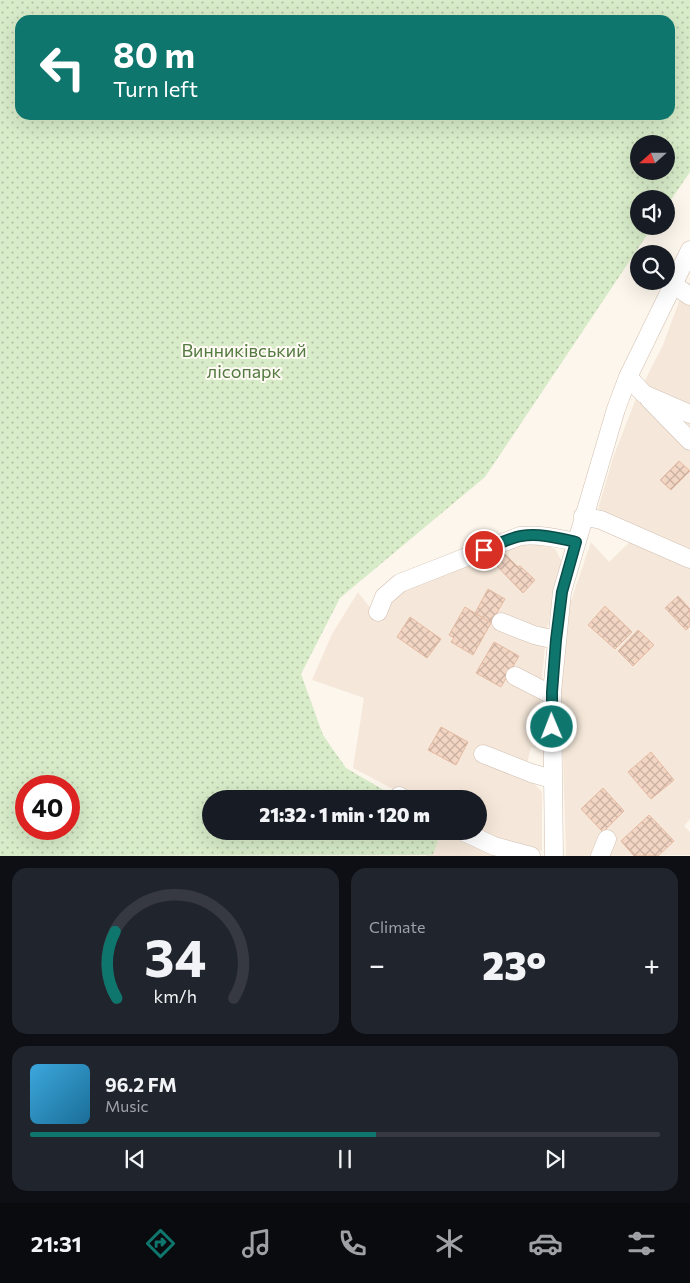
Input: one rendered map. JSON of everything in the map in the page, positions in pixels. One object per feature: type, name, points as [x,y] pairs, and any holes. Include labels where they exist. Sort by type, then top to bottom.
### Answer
[{"type":"street","points":[[675,278],[690,250]]},
{"type":"street","points":[[675,286],[690,296]]},
{"type":"street","points":[[554,856],[552,687],[562,592],[616,409],[628,377],[669,290]]},
{"type":"street","points":[[628,377],[690,441]]},
{"type":"street","points":[[644,394],[690,414]]},
{"type":"street","points":[[583,516],[601,520],[690,559]]},
{"type":"street","points":[[378,612],[384,597],[400,584],[520,536],[549,536],[576,542]]},
{"type":"street","points":[[502,622],[534,635],[556,640]]},
{"type":"street","points":[[517,670],[546,692],[552,687]]},
{"type":"street","points":[[483,754],[552,780]]},
{"type":"street","points":[[600,856],[607,839]]},
{"type":"street","points":[[481,840],[494,846],[531,856]]},
{"type":"shaded area","points":[[690,282],[690,551],[598,509],[614,455],[637,396],[663,345],[683,291]]},
{"type":"shaded area","points":[[634,538],[690,553],[690,819],[684,826],[690,832],[690,855],[566,856],[561,691],[566,615],[591,542],[609,562]]},
{"type":"shaded area","points":[[523,540],[545,543],[556,550],[562,562],[546,638],[542,677],[539,749],[531,747],[527,764],[529,778],[542,792],[542,851],[506,845],[487,835],[487,790],[395,790],[353,768],[364,698],[312,680],[332,634],[358,592],[380,621],[391,597],[399,589]]},
{"type":"shaded area","points":[[434,840],[460,840],[506,856],[426,856]]},
{"type":"green space","name":"Винниківський лісопарк","points":[[0,0],[690,0],[690,172],[675,194],[675,190],[630,190],[630,235],[647,235],[640,245],[630,245],[630,260],[485,477],[340,598],[301,674],[323,735],[346,768],[384,790],[202,790],[202,840],[438,840],[433,855],[0,856]]},
{"type":"building","points":[[679,461],[690,471],[671,490],[660,480]]},
{"type":"building","points":[[502,551],[535,580],[523,593],[492,561]]},
{"type":"building","points":[[488,589],[505,599],[491,623],[475,613]]},
{"type":"building","points":[[678,596],[690,609],[690,626],[686,630],[665,608]]},
{"type":"building","points":[[605,606],[632,632],[615,649],[588,625]]},
{"type":"building","points":[[465,607],[491,623],[473,655],[451,642],[454,638],[449,635]]},
{"type":"building","points":[[410,617],[441,639],[427,658],[397,637]]},
{"type":"building","points":[[638,630],[654,645],[633,666],[618,651]]},
{"type":"building","points":[[494,642],[519,656],[501,687],[476,673]]},
{"type":"building","points":[[441,727],[468,742],[456,765],[428,750]]},
{"type":"building","points":[[651,752],[674,780],[651,799],[628,772]]},
{"type":"building","points":[[603,788],[624,811],[603,832],[581,809]]},
{"type":"building","points":[[649,815],[674,841],[658,856],[634,856],[621,841]]},
{"type":"route","points":[[484,550],[520,536],[549,536],[576,542],[562,592],[552,692],[552,727]]}]
